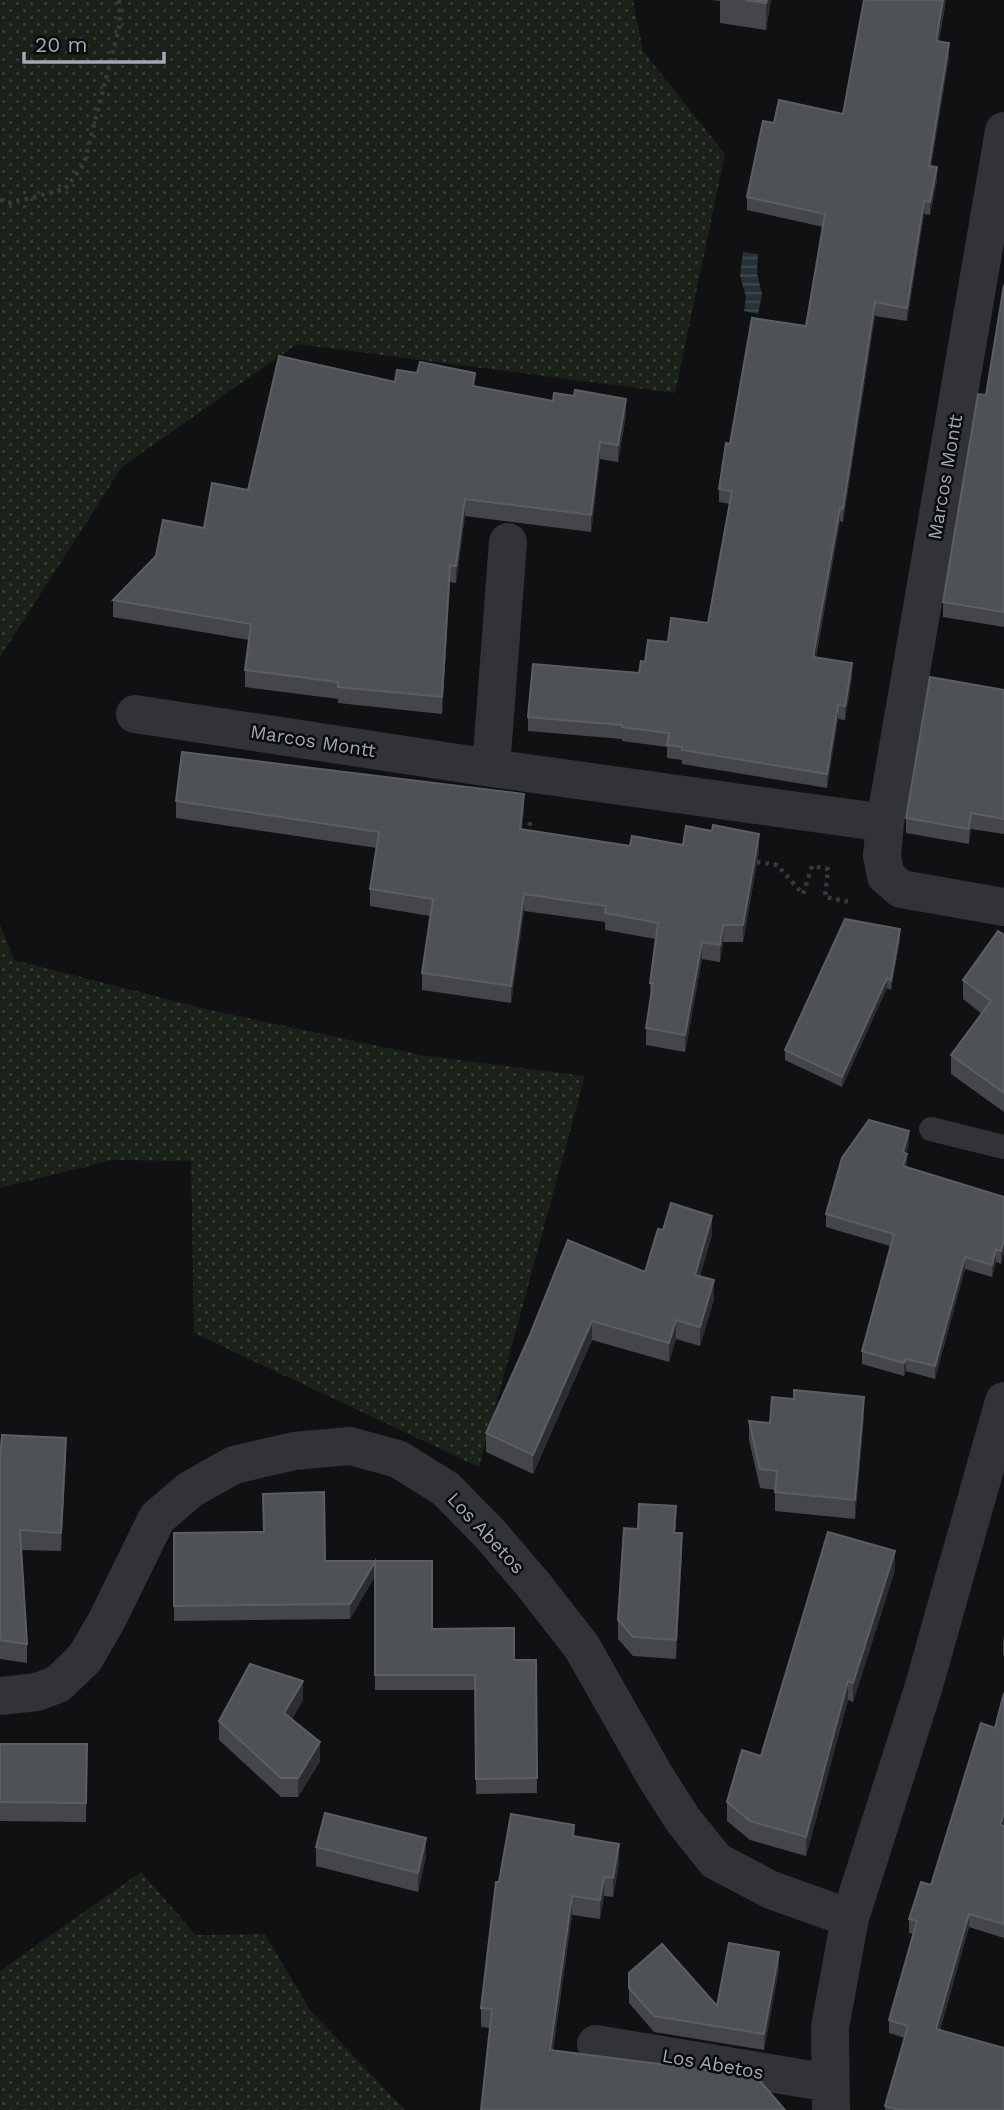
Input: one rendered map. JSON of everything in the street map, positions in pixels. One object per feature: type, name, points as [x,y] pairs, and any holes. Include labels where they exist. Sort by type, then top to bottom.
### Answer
[{"type":"street","name":"Marcos Montt","points":[[886,876],[881,856],[885,823],[1004,131]]},
{"type":"street","points":[[491,768],[508,542]]},
{"type":"street","name":"Marcos Montt","points":[[135,714],[491,768],[885,823]]},
{"type":"street","points":[[886,876],[901,889],[1004,907]]},
{"type":"street","name":"Los Abetos","points":[[596,2044],[830,2097],[830,2027],[850,1918],[923,1689],[1004,1401]]},
{"type":"street","name":"Los Abetos","points":[[0,1696],[37,1692],[58,1684],[85,1658],[157,1518],[191,1489],[234,1465],[294,1451],[350,1446],[386,1455],[398,1459],[446,1489],[532,1583],[582,1647],[655,1776],[683,1820],[716,1861],[771,1890],[850,1918]]},
{"type":"lane","points":[[931,1129],[1004,1147]]},
{"type":"path","points":[[0,200],[11,203],[65,189],[84,164],[120,24],[119,0]]},
{"type":"path","points":[[757,862],[778,865],[803,894],[812,866],[828,869],[825,897],[857,903],[886,876]]},
{"type":"shaded area","points":[[0,0],[633,0],[643,51],[725,154],[675,393],[297,344],[122,467],[0,657]]},
{"type":"shaded area","points":[[743,252],[758,254],[757,274],[762,294],[758,314],[744,311],[746,297],[740,276]]},
{"type":"shaded area","points":[[0,924],[14,960],[210,1010],[421,1055],[585,1076],[479,1467],[194,1333],[191,1161],[113,1160],[0,1188]]},
{"type":"shaded area","points":[[141,1872],[196,1935],[265,1934],[310,2010],[405,2110],[0,2110],[0,1971]]},
{"type":"building","points":[[746,0],[767,0],[766,3]]},
{"type":"building","points":[[864,0],[943,0],[936,41],[949,43],[929,166],[937,167],[930,202],[924,201],[907,308],[875,302],[843,509],[840,508],[813,657],[852,663],[845,706],[838,705],[827,774],[682,750],[682,747],[667,745],[669,733],[622,725],[528,717],[533,664],[639,673],[641,661],[645,662],[648,640],[668,642],[671,618],[708,623],[732,491],[719,489],[726,443],[730,444],[752,318],[806,326],[825,214],[747,197],[763,121],[774,123],[779,100],[843,114]]},
{"type":"building","points":[[1004,285],[1004,612],[943,602],[978,394],[986,395]]},
{"type":"building","points":[[279,356],[395,382],[397,370],[417,373],[420,362],[475,373],[473,386],[553,401],[554,393],[574,396],[575,390],[626,399],[618,445],[600,442],[591,515],[465,499],[456,566],[450,565],[442,697],[338,687],[338,682],[245,670],[251,624],[113,600],[156,556],[163,520],[204,528],[212,483],[248,490]]},
{"type":"building","points":[[930,677],[1004,690],[1004,819],[971,813],[969,829],[906,818]]},
{"type":"building","points":[[182,752],[524,794],[520,829],[630,846],[632,836],[683,845],[686,826],[712,831],[713,825],[759,834],[743,925],[723,925],[720,945],[702,942],[685,1035],[646,1028],[658,923],[605,913],[606,906],[524,894],[511,986],[422,973],[433,899],[370,889],[379,832],[176,801]]},
{"type":"building","points":[[845,919],[900,929],[891,980],[887,978],[842,1077],[785,1050]]},
{"type":"building","points":[[998,931],[1004,935],[1004,1093],[951,1055],[991,1001],[963,980]]},
{"type":"building","points":[[869,1120],[909,1131],[903,1152],[907,1154],[903,1166],[1004,1197],[1004,1240],[1001,1251],[996,1249],[992,1265],[965,1257],[935,1366],[906,1359],[904,1363],[862,1351],[894,1234],[826,1214],[842,1158]]},
{"type":"building","points":[[671,1203],[712,1216],[695,1275],[714,1280],[700,1327],[676,1320],[669,1343],[592,1321],[533,1455],[486,1433],[568,1240],[645,1272],[658,1229],[663,1230]]},
{"type":"building","points":[[794,1390],[864,1397],[855,1500],[775,1492],[777,1471],[760,1469],[749,1421],[770,1423],[772,1397],[794,1399]]},
{"type":"building","points":[[2,1435],[66,1438],[61,1533],[20,1530],[27,1644],[0,1640]]},
{"type":"building","points":[[324,1492],[325,1561],[432,1561],[432,1629],[514,1628],[514,1660],[536,1660],[537,1778],[476,1779],[475,1675],[375,1675],[375,1562],[350,1604],[174,1606],[174,1533],[264,1532],[263,1494]]},
{"type":"building","points":[[639,1504],[676,1506],[674,1533],[682,1533],[676,1640],[633,1637],[618,1620],[624,1528],[638,1529]]},
{"type":"building","points":[[828,1532],[895,1551],[853,1683],[848,1681],[806,1837],[750,1821],[727,1802],[742,1750],[761,1756]]},
{"type":"building","points":[[250,1664],[303,1681],[284,1713],[320,1742],[298,1778],[281,1778],[219,1721]]},
{"type":"building","points":[[1004,1693],[1004,1813],[1000,1825],[1004,1826],[1004,1924],[969,1914],[936,2029],[1004,2048],[1004,2110],[900,2110],[885,2106],[908,2026],[889,2020],[917,1921],[909,1919],[921,1882],[931,1885],[981,1723],[995,1728]]},
{"type":"building","points":[[0,1744],[87,1744],[86,1803],[0,1802]]},
{"type":"building","points":[[325,1813],[426,1838],[418,1873],[316,1847]]},
{"type":"building","points":[[511,1814],[574,1825],[573,1836],[619,1844],[613,1878],[604,1877],[600,1900],[572,1896],[550,2050],[706,2070],[701,2065],[754,2074],[785,2110],[481,2110],[492,2009],[481,2008],[496,1882],[499,1882]]},
{"type":"building","points":[[729,1943],[779,1952],[764,2034],[654,2016],[629,1988],[629,1973],[662,1944],[717,2006]]}]
